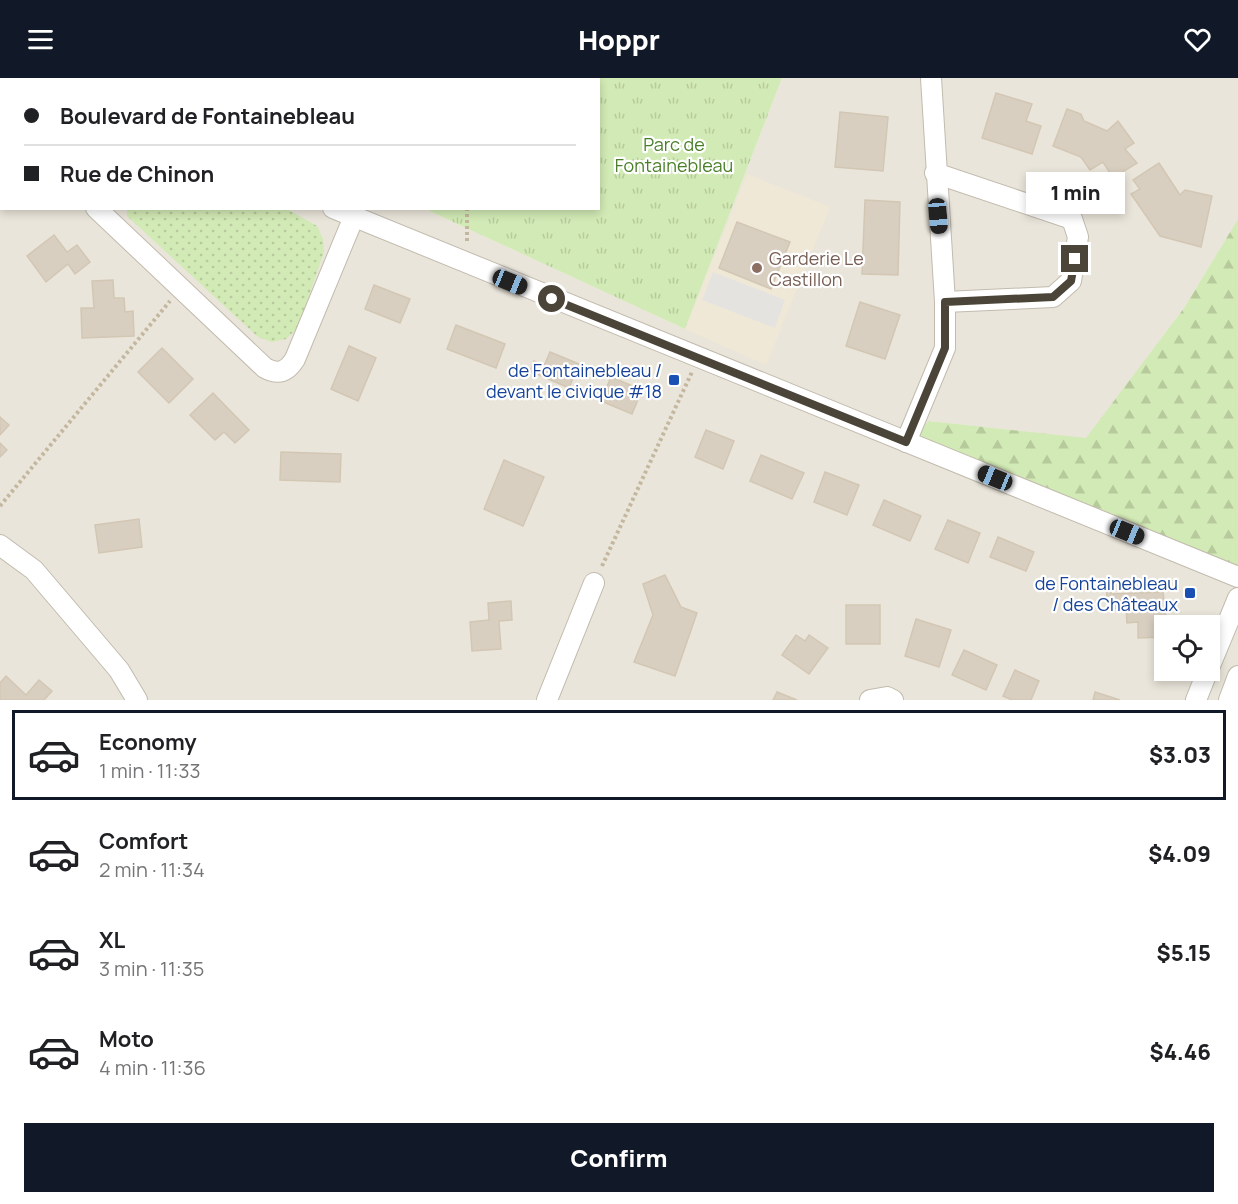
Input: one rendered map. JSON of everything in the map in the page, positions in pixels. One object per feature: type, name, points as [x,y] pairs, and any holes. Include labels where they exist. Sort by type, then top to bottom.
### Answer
[{"type":"street","points":[[906,442],[945,348],[945,302],[935,173],[931,78]]},
{"type":"street","points":[[935,173],[1072,219],[1078,237],[1071,281],[1053,297],[945,302]]},
{"type":"street","points":[[98,210],[265,368],[279,372],[285,370],[295,360],[353,219]]},
{"type":"street","points":[[337,210],[353,219],[1238,576]]},
{"type":"street","points":[[0,545],[34,570],[119,670],[137,700]]},
{"type":"street","points":[[547,700],[594,583]]},
{"type":"street","points":[[1220,642],[1238,598]]},
{"type":"street","points":[[1228,700],[1238,676]]},
{"type":"street","points":[[1196,700],[1204,681]]},
{"type":"street","points":[[870,700],[887,697],[893,700]]},
{"type":"path","points":[[466,210],[468,265]]},
{"type":"path","points":[[0,506],[180,288]]},
{"type":"path","points":[[594,583],[698,358]]},
{"type":"shaded area","points":[[782,78],[1238,78],[1238,219],[1184,308],[1086,439],[929,421],[1238,581],[1238,700],[0,700],[0,210],[427,210],[685,329]]},
{"type":"shaded area","name":"Garderie Le Castillon","points":[[747,174],[830,207],[766,365],[685,329]]},
{"type":"shaded area","points":[[713,272],[785,300],[775,328],[702,300]]},
{"type":"green space","name":"Parc de Fontainebleau","points":[[600,78],[782,78],[685,329],[427,210],[600,210]]},
{"type":"green space","points":[[127,210],[289,210],[317,226],[323,239],[324,252],[298,328],[286,339],[272,342],[258,337],[127,216]]},
{"type":"green space","points":[[1238,219],[1238,581],[906,442],[929,421],[1086,438],[1184,308]]},
{"type":"building","points":[[996,93],[1032,104],[1026,121],[1041,126],[1032,154],[982,138]]},
{"type":"building","points":[[1067,109],[1081,114],[1084,121],[1107,131],[1118,121],[1134,143],[1125,149],[1137,163],[1113,178],[1103,162],[1090,170],[1081,157],[1053,146]]},
{"type":"building","points":[[840,112],[888,117],[883,171],[835,167]]},
{"type":"building","points":[[1159,163],[1180,195],[1185,190],[1212,196],[1201,247],[1160,236],[1131,194],[1140,189],[1133,180]]},
{"type":"building","points":[[865,200],[900,202],[898,275],[862,274]]},
{"type":"building","points":[[737,222],[790,242],[771,289],[719,268]]},
{"type":"building","points":[[54,235],[67,252],[77,245],[90,262],[75,274],[68,264],[46,282],[27,256]]},
{"type":"building","points":[[113,280],[114,298],[124,298],[125,312],[133,311],[134,336],[82,338],[81,308],[94,308],[92,281]]},
{"type":"building","points":[[374,285],[410,299],[400,323],[365,309]]},
{"type":"building","points":[[860,302],[900,315],[885,359],[846,346]]},
{"type":"building","points":[[456,325],[505,344],[496,368],[447,349]]},
{"type":"building","points":[[349,346],[376,358],[358,401],[331,389]]},
{"type":"building","points":[[162,348],[193,379],[169,403],[138,372]]},
{"type":"building","points":[[550,352],[579,364],[569,388],[530,371],[534,361],[544,366]]},
{"type":"building","points":[[611,377],[642,390],[632,414],[601,401]]},
{"type":"building","points":[[213,393],[249,430],[235,443],[224,432],[215,440],[190,415]]},
{"type":"building","points":[[0,417],[9,425],[0,435]]},
{"type":"building","points":[[706,430],[734,441],[723,469],[695,457]]},
{"type":"building","points":[[0,443],[7,450],[0,457]]},
{"type":"building","points":[[281,452],[341,454],[340,482],[280,480]]},
{"type":"building","points":[[761,455],[804,473],[792,499],[750,481]]},
{"type":"building","points":[[504,460],[544,477],[523,526],[484,509]]},
{"type":"building","points":[[825,472],[859,485],[847,515],[814,502]]},
{"type":"building","points":[[884,500],[921,516],[910,541],[873,525]]},
{"type":"building","points":[[139,519],[142,547],[99,553],[95,525]]},
{"type":"building","points":[[948,520],[980,533],[968,563],[935,549]]},
{"type":"building","points":[[998,537],[1034,552],[1026,571],[990,557]]},
{"type":"building","points":[[665,575],[681,607],[697,613],[675,676],[634,662],[653,615],[643,584]]},
{"type":"building","points":[[1106,586],[1111,586],[1111,594],[1163,592],[1166,615],[1154,615],[1154,637],[1138,638],[1138,622],[1127,623],[1126,608],[1108,609]]},
{"type":"building","points":[[511,601],[512,620],[499,621],[501,649],[472,651],[470,622],[489,620],[488,603]]},
{"type":"building","points":[[846,605],[880,605],[880,644],[846,644]]},
{"type":"building","points":[[916,619],[951,630],[939,667],[905,656]]},
{"type":"building","points":[[796,635],[805,641],[809,635],[828,648],[809,674],[782,655]]},
{"type":"building","points":[[964,650],[997,665],[986,690],[952,675]]},
{"type":"building","points":[[1015,670],[1039,681],[1031,700],[1012,700],[1003,696]]},
{"type":"building","points":[[6,676],[26,695],[39,680],[52,691],[44,700],[0,700],[0,683]]},
{"type":"building","points":[[777,692],[797,700],[773,700]]},
{"type":"building","points":[[1095,692],[1120,700],[1093,700]]},
{"type":"place","name":"Garderie Le Castillon","points":[[757,268]]},
{"type":"place","name":"de Fontainebleau / devant le civique #18","points":[[674,380]]},
{"type":"place","name":"de Fontainebleau / des Châteaux","points":[[1190,593]]},
{"type":"route","points":[[552,299],[906,442],[945,348],[945,302],[1053,297],[1071,281],[1075,259]]}]
